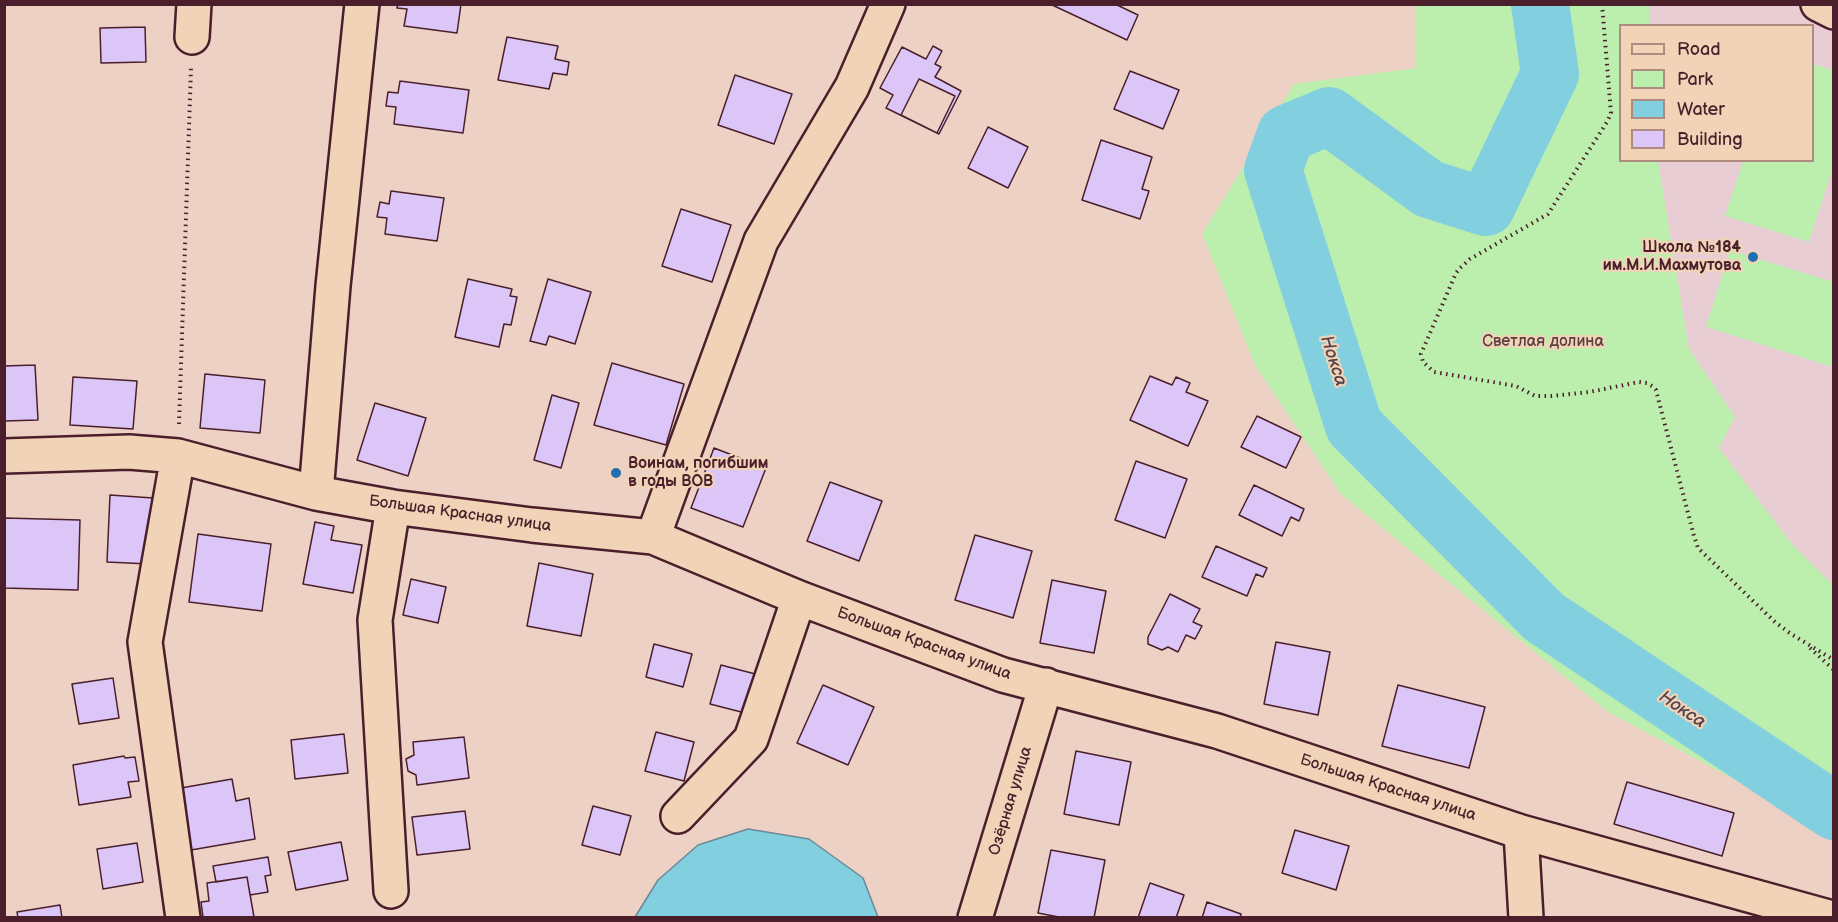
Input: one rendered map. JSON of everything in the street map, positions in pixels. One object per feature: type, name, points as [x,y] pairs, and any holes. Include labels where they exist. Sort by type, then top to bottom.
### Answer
[{"type":"street","points":[[192,38],[194,4]]},
{"type":"street","points":[[316,493],[334,274],[362,4]]},
{"type":"street","points":[[653,537],[761,241],[852,87],[888,4]]},
{"type":"street","points":[[1818,4],[1833,12]]},
{"type":"street","name":"Большая Красная улица","points":[[4,456],[129,452],[178,456],[316,493],[393,507],[532,525],[653,537],[799,598],[1003,675],[1216,731],[1521,832],[1832,918]]},
{"type":"street","points":[[178,456],[145,642],[183,918]]},
{"type":"street","points":[[391,891],[375,621],[393,507]]},
{"type":"street","points":[[678,816],[751,739],[799,598]]},
{"type":"street","name":"Озёрная улица","points":[[975,918],[1046,686]]},
{"type":"street","points":[[1521,832],[1526,918]]},
{"type":"path","points":[[1602,4],[1611,112],[1607,122],[1548,214],[1470,259],[1460,268],[1420,354],[1423,362],[1434,372],[1516,386],[1535,396],[1589,392],[1639,382],[1652,386],[1656,390],[1698,548],[1775,622],[1833,660]]},
{"type":"path","points":[[178,456],[192,38]]},
{"type":"path","points":[[1803,642],[1833,670]]},
{"type":"shaded area","name":"Школа №184 им.М.И.Махмутова","points":[[1649,5],[1833,5],[1833,585],[1791,543],[1719,447],[1735,417],[1689,349],[1658,162],[1814,162],[1814,24],[1650,24]]},
{"type":"green space","name":"Светлая долина","points":[[1415,5],[1649,5],[1650,24],[1619,24],[1619,162],[1658,162],[1689,349],[1735,417],[1719,448],[1791,543],[1833,585],[1833,832],[1608,712],[1341,494],[1255,365],[1202,234],[1294,84],[1416,68]]},
{"type":"green space","points":[[1814,64],[1833,70],[1834,164],[1809,242],[1725,216],[1743,162],[1814,162]]},
{"type":"green space","points":[[1730,250],[1833,282],[1833,367],[1706,327]]},
{"type":"water","points":[[748,829],[809,839],[863,878],[878,917],[635,917],[658,880],[698,845]]},
{"type":"building","points":[[398,4],[461,4],[457,33],[404,26],[407,9],[397,8]]},
{"type":"building","points":[[1050,4],[1115,4],[1138,15],[1127,40]]},
{"type":"building","points":[[145,27],[146,62],[101,63],[100,28]]},
{"type":"building","points":[[507,37],[558,46],[555,59],[569,62],[567,75],[553,73],[549,89],[498,80]]},
{"type":"building","points":[[933,46],[942,51],[935,64],[941,67],[935,77],[961,91],[939,134],[886,108],[893,95],[880,88],[902,47],[926,59]]},
{"type":"building","points":[[1130,71],[1179,90],[1163,129],[1114,109]]},
{"type":"building","points":[[735,75],[792,94],[774,144],[718,125]]},
{"type":"building","points":[[919,79],[955,96],[937,133],[901,115]]},
{"type":"building","points":[[400,81],[469,90],[463,133],[394,124],[396,107],[386,106],[388,92],[398,93]]},
{"type":"building","points":[[988,127],[1028,147],[1008,188],[968,168]]},
{"type":"building","points":[[1101,140],[1152,157],[1142,189],[1149,191],[1140,219],[1082,200]]},
{"type":"building","points":[[391,191],[444,198],[437,241],[385,234],[387,218],[377,217],[380,202],[389,204]]},
{"type":"building","points":[[681,209],[731,225],[712,282],[662,266]]},
{"type":"building","points":[[468,279],[512,289],[510,296],[517,297],[511,325],[504,324],[499,347],[455,337]]},
{"type":"building","points":[[548,279],[591,292],[575,344],[549,336],[546,345],[530,341]]},
{"type":"building","points":[[612,363],[684,384],[666,445],[594,425]]},
{"type":"building","points":[[35,365],[38,420],[4,421],[4,366]]},
{"type":"building","points":[[205,374],[265,380],[260,433],[200,428]]},
{"type":"building","points":[[1150,376],[1172,385],[1176,377],[1190,383],[1186,392],[1208,401],[1188,446],[1130,420]]},
{"type":"building","points":[[73,377],[137,381],[133,429],[70,425]]},
{"type":"building","points":[[552,395],[579,403],[561,468],[534,460]]},
{"type":"building","points":[[375,403],[426,418],[408,476],[357,460]]},
{"type":"building","points":[[1257,416],[1301,437],[1286,468],[1241,447]]},
{"type":"building","points":[[714,448],[766,468],[743,527],[691,508]]},
{"type":"building","points":[[1136,461],[1187,479],[1165,538],[1115,520]]},
{"type":"building","points":[[830,482],[882,501],[859,561],[807,541]]},
{"type":"building","points":[[1254,485],[1304,509],[1299,521],[1291,517],[1282,536],[1239,515]]},
{"type":"building","points":[[110,495],[153,498],[149,564],[107,562]]},
{"type":"building","points":[[5,518],[80,520],[78,590],[4,588]]},
{"type":"building","points":[[315,522],[334,526],[331,540],[362,545],[353,593],[303,584]]},
{"type":"building","points":[[198,534],[271,544],[262,611],[189,602]]},
{"type":"building","points":[[975,535],[1032,551],[1013,618],[955,600]]},
{"type":"building","points":[[1216,546],[1267,568],[1263,577],[1256,574],[1247,596],[1202,577]]},
{"type":"building","points":[[539,563],[593,574],[581,636],[527,626]]},
{"type":"building","points":[[411,579],[446,587],[438,623],[403,615]]},
{"type":"building","points":[[1052,580],[1106,591],[1094,653],[1040,643]]},
{"type":"building","points":[[1170,594],[1200,609],[1193,622],[1202,626],[1195,639],[1186,635],[1178,652],[1168,647],[1162,650],[1148,644],[1148,637]]},
{"type":"building","points":[[1276,642],[1330,652],[1318,715],[1264,704]]},
{"type":"building","points":[[654,644],[692,654],[683,687],[646,677]]},
{"type":"building","points":[[721,665],[759,675],[749,714],[710,704]]},
{"type":"building","points":[[113,678],[119,718],[79,724],[72,684]]},
{"type":"building","points":[[823,685],[874,707],[848,765],[797,743]]},
{"type":"building","points":[[1398,685],[1485,707],[1469,768],[1382,746]]},
{"type":"building","points":[[656,732],[694,742],[684,781],[645,771]]},
{"type":"building","points":[[344,734],[348,773],[295,779],[291,740]]},
{"type":"building","points":[[464,737],[469,778],[417,785],[416,775],[408,771],[406,759],[414,755],[413,742]]},
{"type":"building","points":[[1076,751],[1131,762],[1119,825],[1064,814]]},
{"type":"building","points":[[124,756],[125,758],[135,757],[139,781],[128,782],[131,797],[79,805],[73,765]]},
{"type":"building","points":[[232,779],[236,801],[249,798],[255,839],[191,850],[181,788]]},
{"type":"building","points":[[1627,782],[1734,813],[1722,856],[1614,824]]},
{"type":"building","points":[[593,806],[631,816],[620,855],[582,845]]},
{"type":"building","points":[[465,811],[470,849],[417,855],[412,817]]},
{"type":"building","points":[[1295,830],[1349,846],[1336,890],[1282,873]]},
{"type":"building","points":[[341,842],[348,880],[296,890],[288,852]]},
{"type":"building","points":[[137,843],[143,882],[103,889],[97,849]]},
{"type":"building","points":[[1051,850],[1105,860],[1094,918],[1064,918],[1038,913]]},
{"type":"building","points":[[268,857],[271,875],[265,876],[268,892],[250,895],[247,877],[216,882],[213,866]]},
{"type":"building","points":[[247,877],[254,917],[203,917],[201,902],[209,901],[207,883]]},
{"type":"building","points":[[1150,883],[1184,895],[1176,918],[1138,918]]},
{"type":"building","points":[[1207,902],[1241,914],[1240,918],[1202,918]]},
{"type":"building","points":[[60,905],[62,918],[18,918],[17,912]]},
{"type":"waterway","name":"Нокса","points":[[1540,4],[1550,74],[1486,207],[1429,189],[1329,116],[1286,134],[1273,170],[1354,426],[1544,617],[1834,811]]},
{"type":"place","name":"Школа №184 им.М.И.Махмутова","points":[[1753,257]]},
{"type":"place","name":"Воинам, погибшим в годы ВОВ","points":[[616,473]]}]
